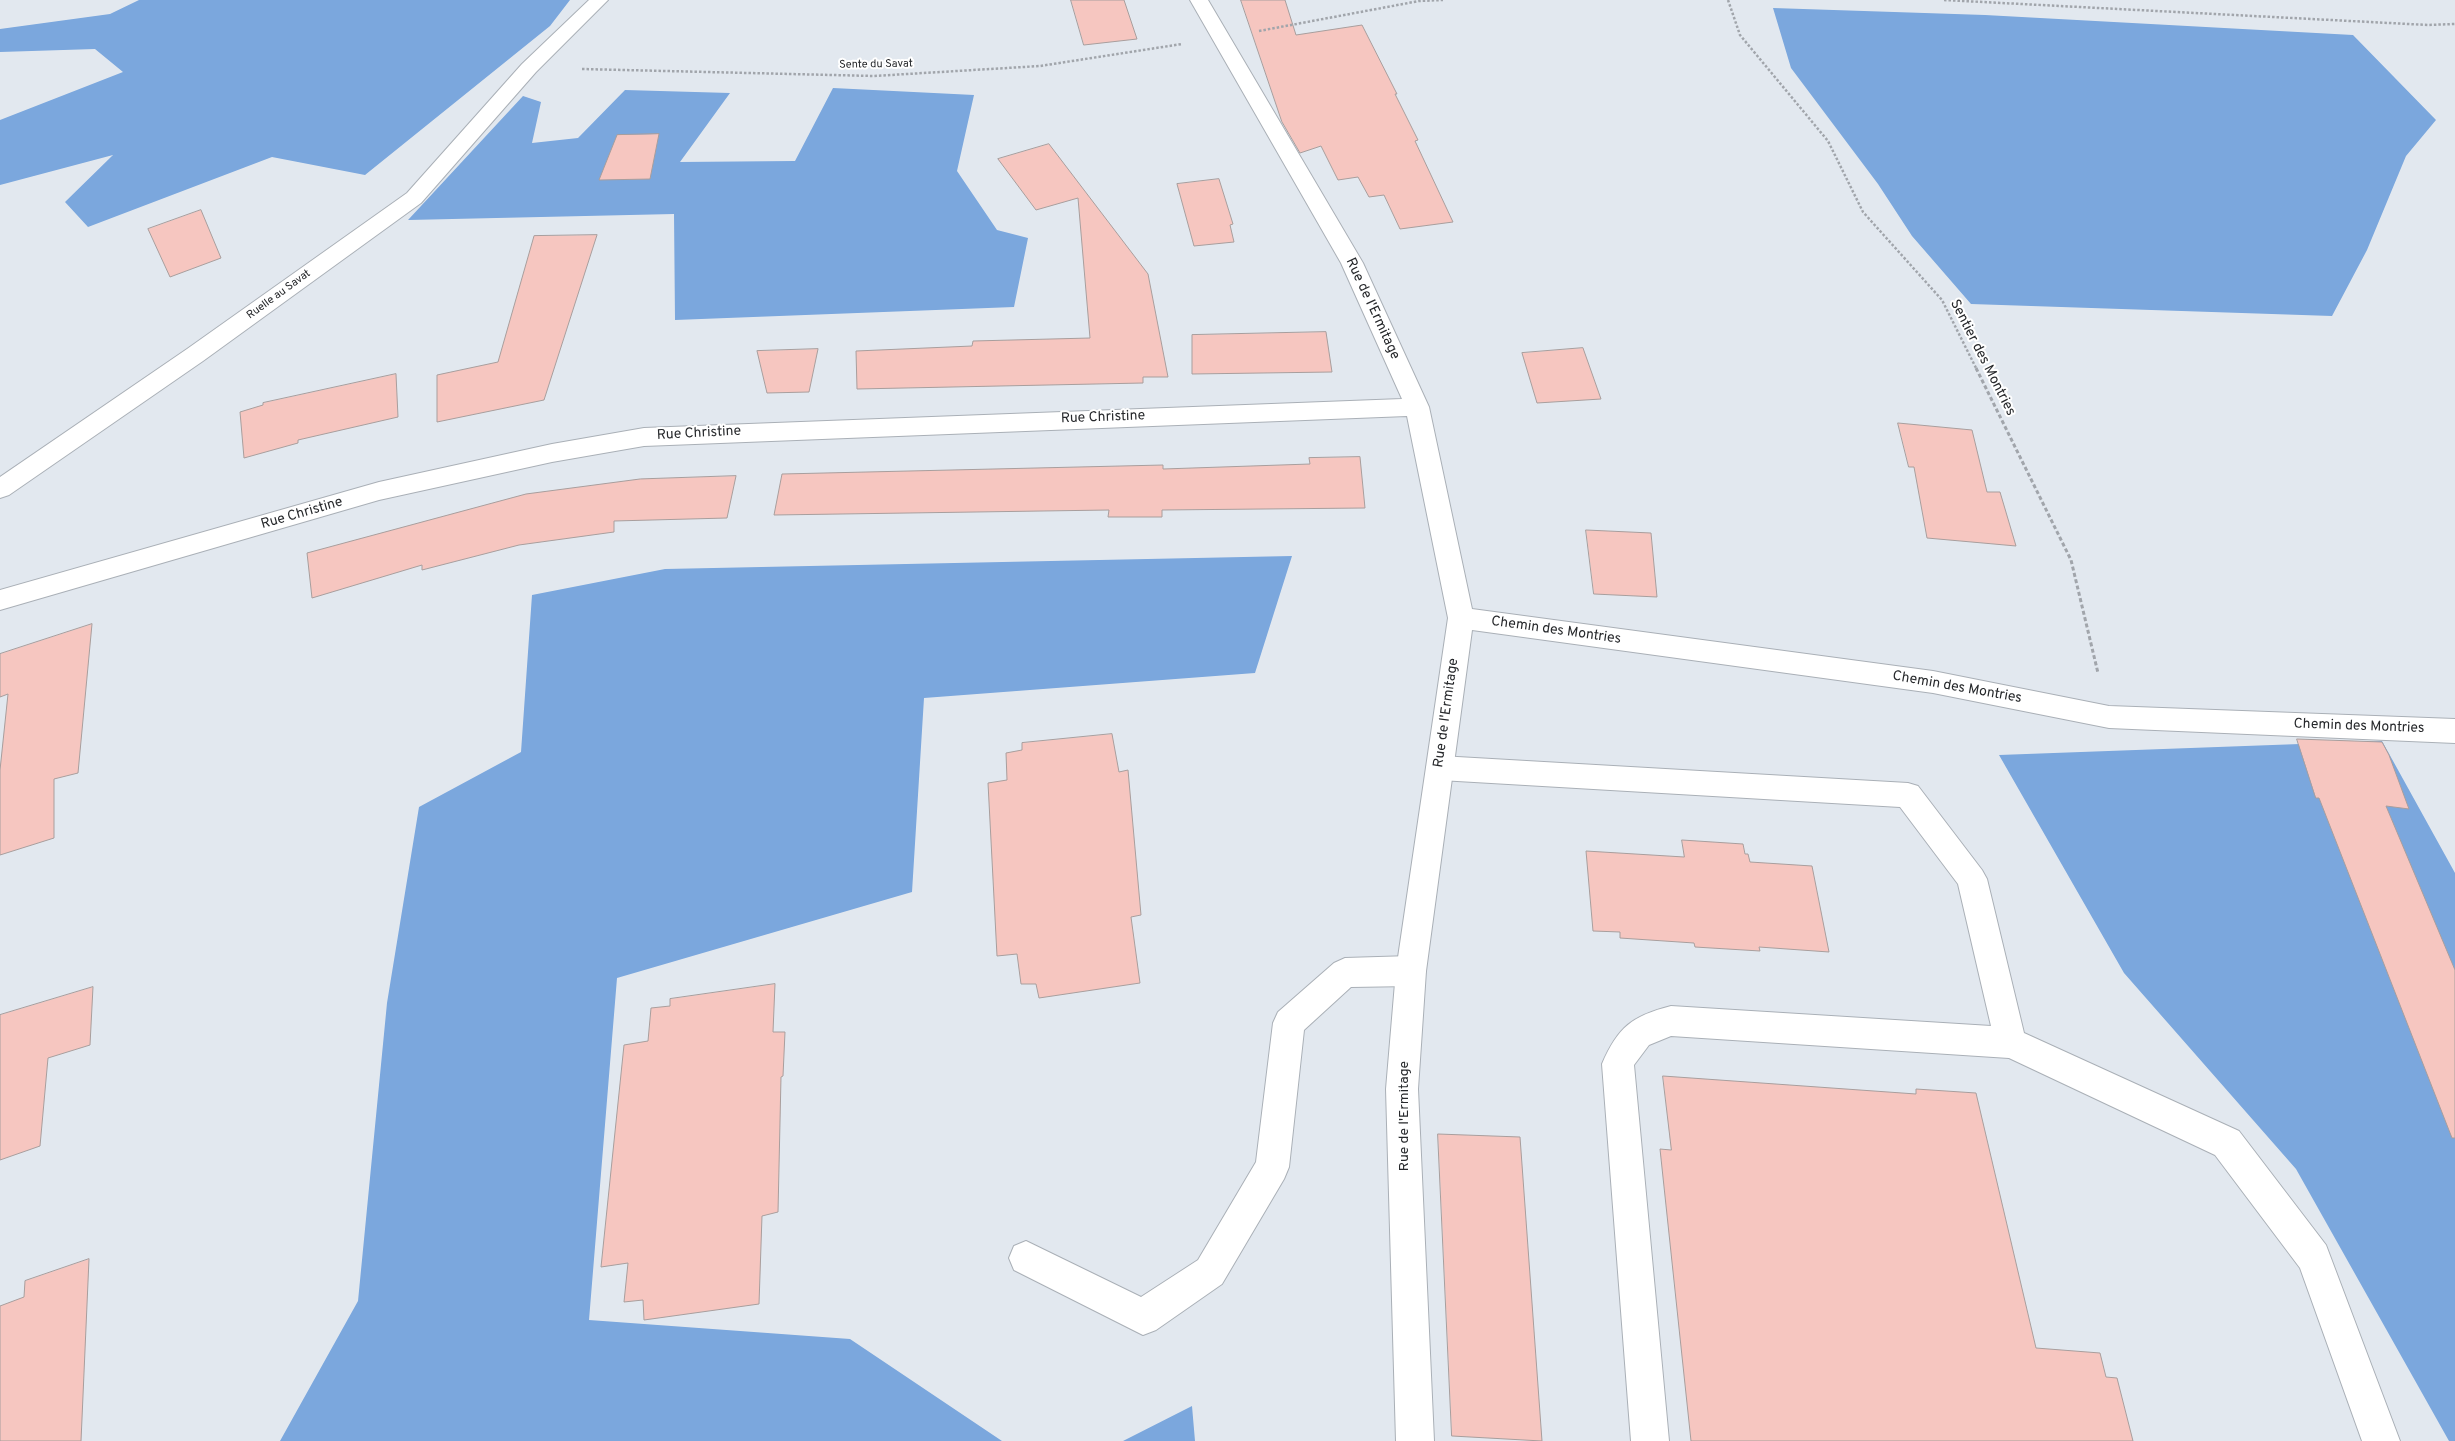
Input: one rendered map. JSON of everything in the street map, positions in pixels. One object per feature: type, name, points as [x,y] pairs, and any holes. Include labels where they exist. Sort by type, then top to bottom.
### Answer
[{"type":"street","name":"Ruelle au Savat","points":[[0,489],[195,355],[414,198],[529,68],[599,0]]},
{"type":"street","name":"Rue de l'Ermitage","points":[[1199,0],[1352,263],[1417,407],[1461,618],[1412,971],[1402,1089],[1416,1441]]},
{"type":"street","name":"Rue Christine","points":[[0,600],[379,492],[552,453],[644,437],[1417,407]]},
{"type":"street","name":"Chemin des Montries","points":[[1461,618],[1933,682],[2109,717],[2455,730]]},
{"type":"street","points":[[1440,768],[1908,795],[1972,879],[2011,1043]]},
{"type":"street","points":[[1026,1258],[1143,1317],[1210,1272],[1272,1167],[1289,1023],[1345,972],[1412,971]]},
{"type":"street","points":[[1650,1441],[1618,1064],[1627,1044],[1637,1034],[1655,1025],[1671,1021],[2011,1043],[2227,1143],[2314,1257],[2381,1441]]},
{"type":"path","name":"Sente du Savat","points":[[529,68],[874,76],[1040,66],[1220,38],[1419,1],[1443,0]]},
{"type":"path","name":"Sentier des Montries","points":[[1728,0],[1740,35],[1828,140],[1863,212],[1942,300],[2071,560],[2109,717]]},
{"type":"path","points":[[1944,0],[2253,17],[2428,25],[2455,24]]},
{"type":"shaded area","points":[[139,0],[570,0],[550,26],[365,175],[272,157],[88,227],[65,202],[113,155],[0,185],[0,120],[123,72],[95,49],[0,52],[0,29],[110,14]]},
{"type":"shaded area","points":[[1773,8],[1985,15],[2353,35],[2436,120],[2406,156],[2367,250],[2332,316],[1971,304],[1912,236],[1878,184],[1791,68]]},
{"type":"shaded area","points":[[833,88],[974,95],[957,171],[997,230],[1028,238],[1014,307],[675,320],[674,214],[408,220],[523,96],[541,102],[532,143],[578,138],[625,90],[730,93],[680,162],[795,161]]},
{"type":"shaded area","points":[[1292,556],[1255,673],[924,698],[912,892],[617,978],[589,1320],[850,1339],[1002,1441],[280,1441],[358,1301],[387,1003],[419,807],[521,752],[532,595],[665,569]]},
{"type":"shaded area","points":[[2382,741],[2455,873],[2455,1441],[2449,1441],[2296,1169],[2124,973],[1999,755]]},
{"type":"shaded area","points":[[1192,1406],[1195,1441],[1123,1441]]},
{"type":"building","points":[[1071,0],[1124,0],[1137,39],[1084,45]]},
{"type":"building","points":[[1241,0],[1285,0],[1296,35],[1362,25],[1397,94],[1395,94],[1418,140],[1415,141],[1453,222],[1400,229],[1384,195],[1369,197],[1358,177],[1338,180],[1321,146],[1300,153],[1282,122]]},
{"type":"building","points":[[659,134],[650,179],[599,180],[617,135]]},
{"type":"building","points":[[1049,144],[1148,274],[1168,377],[1143,377],[1143,383],[857,389],[856,351],[972,346],[973,341],[1090,338],[1078,198],[1036,210],[998,159]]},
{"type":"building","points":[[1219,179],[1233,224],[1230,225],[1234,242],[1194,246],[1177,184]]},
{"type":"building","points":[[201,210],[221,258],[170,277],[148,229]]},
{"type":"building","points":[[597,235],[544,400],[437,422],[437,375],[498,362],[534,236]]},
{"type":"building","points":[[1326,332],[1332,372],[1192,374],[1192,335]]},
{"type":"building","points":[[1583,348],[1601,399],[1537,403],[1522,353]]},
{"type":"building","points":[[818,349],[809,392],[767,393],[757,351]]},
{"type":"building","points":[[396,374],[398,417],[298,440],[298,443],[244,458],[240,412],[263,405],[263,403]]},
{"type":"building","points":[[1898,423],[1972,430],[1987,492],[2000,492],[2016,546],[1927,538],[1914,467],[1909,467]]},
{"type":"building","points":[[1360,457],[1365,508],[1162,510],[1162,517],[1108,517],[1109,510],[774,515],[782,474],[1163,465],[1163,469],[1310,464],[1309,458]]},
{"type":"building","points":[[736,476],[727,518],[614,521],[614,532],[519,545],[422,570],[422,565],[312,598],[307,553],[526,494],[640,479]]},
{"type":"building","points":[[1586,530],[1651,533],[1657,597],[1594,594]]},
{"type":"building","points":[[92,624],[78,773],[54,779],[54,838],[0,855],[0,770],[8,694],[0,697],[0,654]]},
{"type":"building","points":[[1112,734],[1119,772],[1128,770],[1141,915],[1131,917],[1140,983],[1039,998],[1036,984],[1021,984],[1017,954],[997,956],[988,783],[1007,780],[1006,753],[1022,750],[1022,743]]},
{"type":"building","points":[[2297,739],[2382,742],[2389,755],[2409,809],[2386,806],[2455,970],[2455,1138],[2452,1138],[2319,798],[2316,798]]},
{"type":"building","points":[[1682,840],[1743,844],[1745,854],[1748,854],[1750,862],[1812,866],[1829,952],[1759,947],[1760,951],[1695,947],[1694,943],[1620,938],[1620,932],[1593,931],[1586,851],[1684,857]]},
{"type":"building","points":[[775,984],[773,1032],[785,1032],[783,1076],[781,1077],[778,1212],[762,1216],[759,1304],[644,1320],[643,1300],[624,1302],[628,1263],[601,1267],[624,1045],[648,1041],[651,1008],[670,1006],[670,999]]},
{"type":"building","points":[[93,987],[90,1045],[48,1058],[40,1146],[0,1160],[0,1015]]},
{"type":"building","points":[[1663,1076],[1916,1094],[1916,1089],[1976,1093],[2036,1348],[2100,1353],[2106,1377],[2117,1378],[2133,1441],[1691,1441],[1660,1149],[1671,1150]]},
{"type":"building","points":[[1438,1134],[1520,1137],[1542,1441],[1452,1436]]},
{"type":"building","points":[[89,1259],[81,1441],[0,1441],[0,1306],[24,1297],[25,1281]]}]
